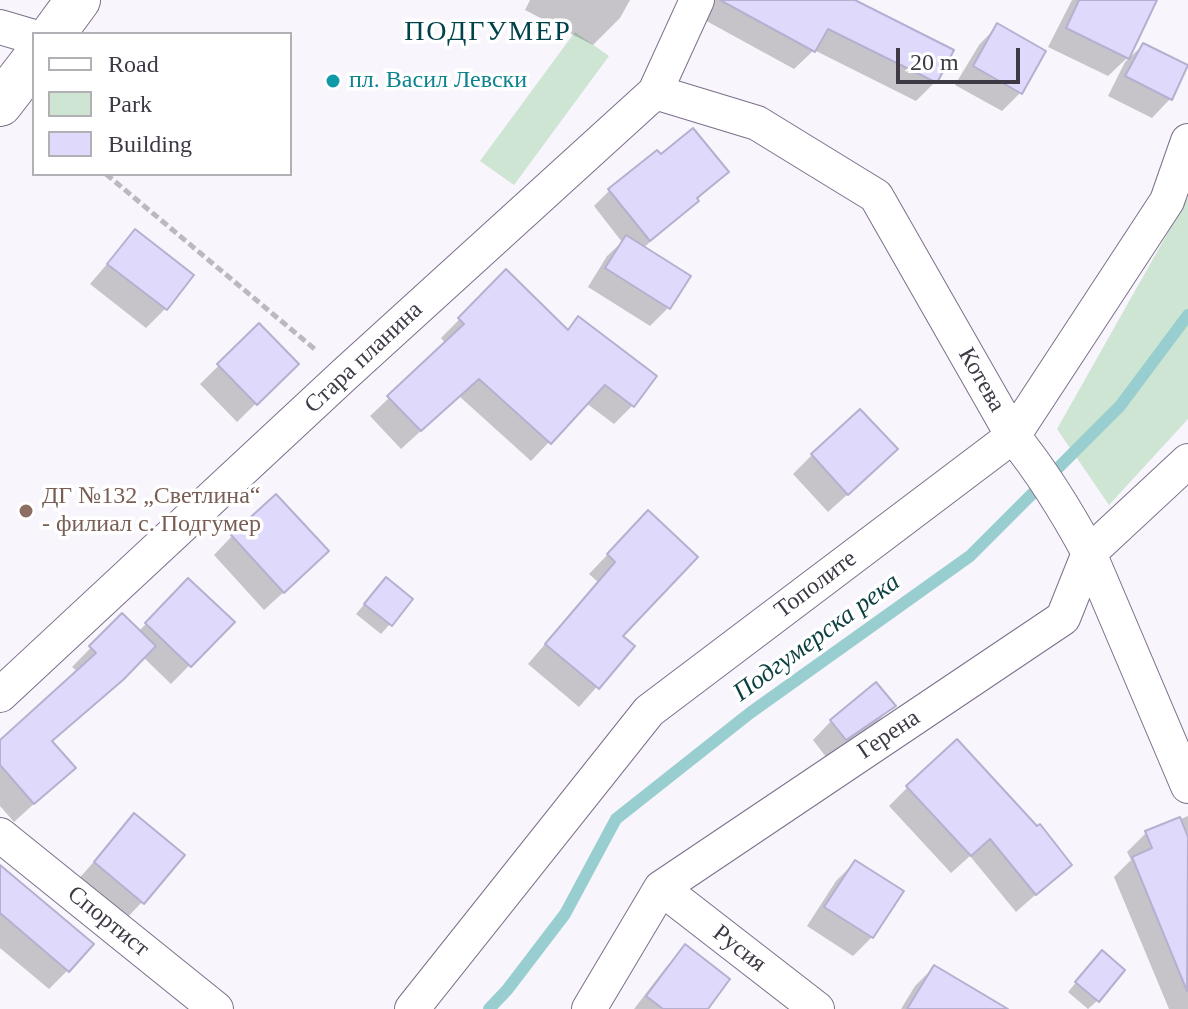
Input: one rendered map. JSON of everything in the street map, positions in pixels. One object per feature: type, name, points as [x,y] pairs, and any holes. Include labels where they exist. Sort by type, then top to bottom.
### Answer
[{"type":"street","points":[[54,32],[78,0]]},
{"type":"street","name":"Стара планина","points":[[0,695],[345,374],[655,92],[697,0]]},
{"type":"street","points":[[0,27],[32,36]]},
{"type":"street","points":[[0,104],[32,63]]},
{"type":"street","name":"Котева","points":[[655,92],[757,123],[876,196],[1013,436],[1037,466],[1081,539],[1188,786]]},
{"type":"street","name":"Тополите","points":[[412,1009],[649,711],[1013,436],[1167,201],[1188,141]]},
{"type":"street","name":"Герена","points":[[589,1009],[661,888],[1063,618],[1081,539],[1188,461]]},
{"type":"street","name":"Спортист","points":[[0,835],[216,1009]]},
{"type":"street","name":"Русия","points":[[661,888],[817,1009]]},
{"type":"path","points":[[108,176],[345,374]]},
{"type":"green space","points":[[575,32],[609,56],[514,185],[480,161]]},
{"type":"green space","points":[[1188,197],[1188,419],[1109,505],[1057,429]]},
{"type":"building","points":[[720,0],[855,0],[954,50],[937,83],[828,29],[815,52]]},
{"type":"building","points":[[1079,0],[1157,0],[1129,59],[1066,28]]},
{"type":"building","points":[[997,23],[1046,51],[1022,94],[973,66]]},
{"type":"building","points":[[1143,43],[1188,65],[1172,100],[1125,76]]},
{"type":"building","points":[[693,128],[729,172],[650,241],[608,189],[657,150],[661,154]]},
{"type":"building","points":[[135,229],[194,275],[167,310],[107,264]]},
{"type":"building","points":[[626,235],[691,276],[670,309],[605,268]]},
{"type":"building","points":[[506,269],[568,330],[578,316],[657,376],[634,407],[605,385],[551,444],[479,379],[421,431],[387,396],[464,324],[458,318]]},
{"type":"building","points":[[259,323],[299,364],[257,405],[217,364]]},
{"type":"building","points":[[860,409],[898,449],[848,495],[811,454]]},
{"type":"building","points":[[276,494],[329,551],[284,593],[231,535]]},
{"type":"building","points":[[648,510],[698,557],[623,636],[635,646],[599,689],[545,644],[615,562],[607,554]]},
{"type":"building","points":[[386,577],[413,599],[392,626],[364,604]]},
{"type":"building","points":[[188,578],[235,622],[191,667],[145,623]]},
{"type":"building","points":[[122,613],[156,646],[123,680],[52,741],[76,768],[34,804],[0,765],[0,740],[96,653],[89,646]]},
{"type":"building","points":[[876,682],[896,706],[846,740],[830,720]]},
{"type":"building","points":[[957,739],[1037,826],[1040,824],[1072,865],[1036,895],[990,839],[971,856],[906,786]]},
{"type":"building","points":[[134,813],[185,855],[144,904],[94,862]]},
{"type":"building","points":[[1180,817],[1188,837],[1187,991],[1132,857],[1152,848],[1145,831]]},
{"type":"building","points":[[855,860],[904,891],[873,938],[824,907]]},
{"type":"building","points":[[0,865],[94,944],[69,972],[0,913]]},
{"type":"building","points":[[685,944],[730,979],[708,1009],[663,1009],[646,996]]},
{"type":"building","points":[[1102,950],[1125,970],[1099,1002],[1075,982]]},
{"type":"building","points":[[934,965],[1008,1009],[907,1009]]},
{"type":"waterway","name":"Подгумерска река","points":[[489,1009],[565,914],[616,819],[750,713],[970,556],[1120,406],[1188,315]]},
{"type":"place","name":"пл. Васил Левски","points":[[333,81]]},
{"type":"place","name":"ДГ №132 „Светлина“ - филиал с. Подгумер","points":[[26,511]]},
{"type":"district","name":"ПОДГУМЕР","points":[[488,33]]}]
